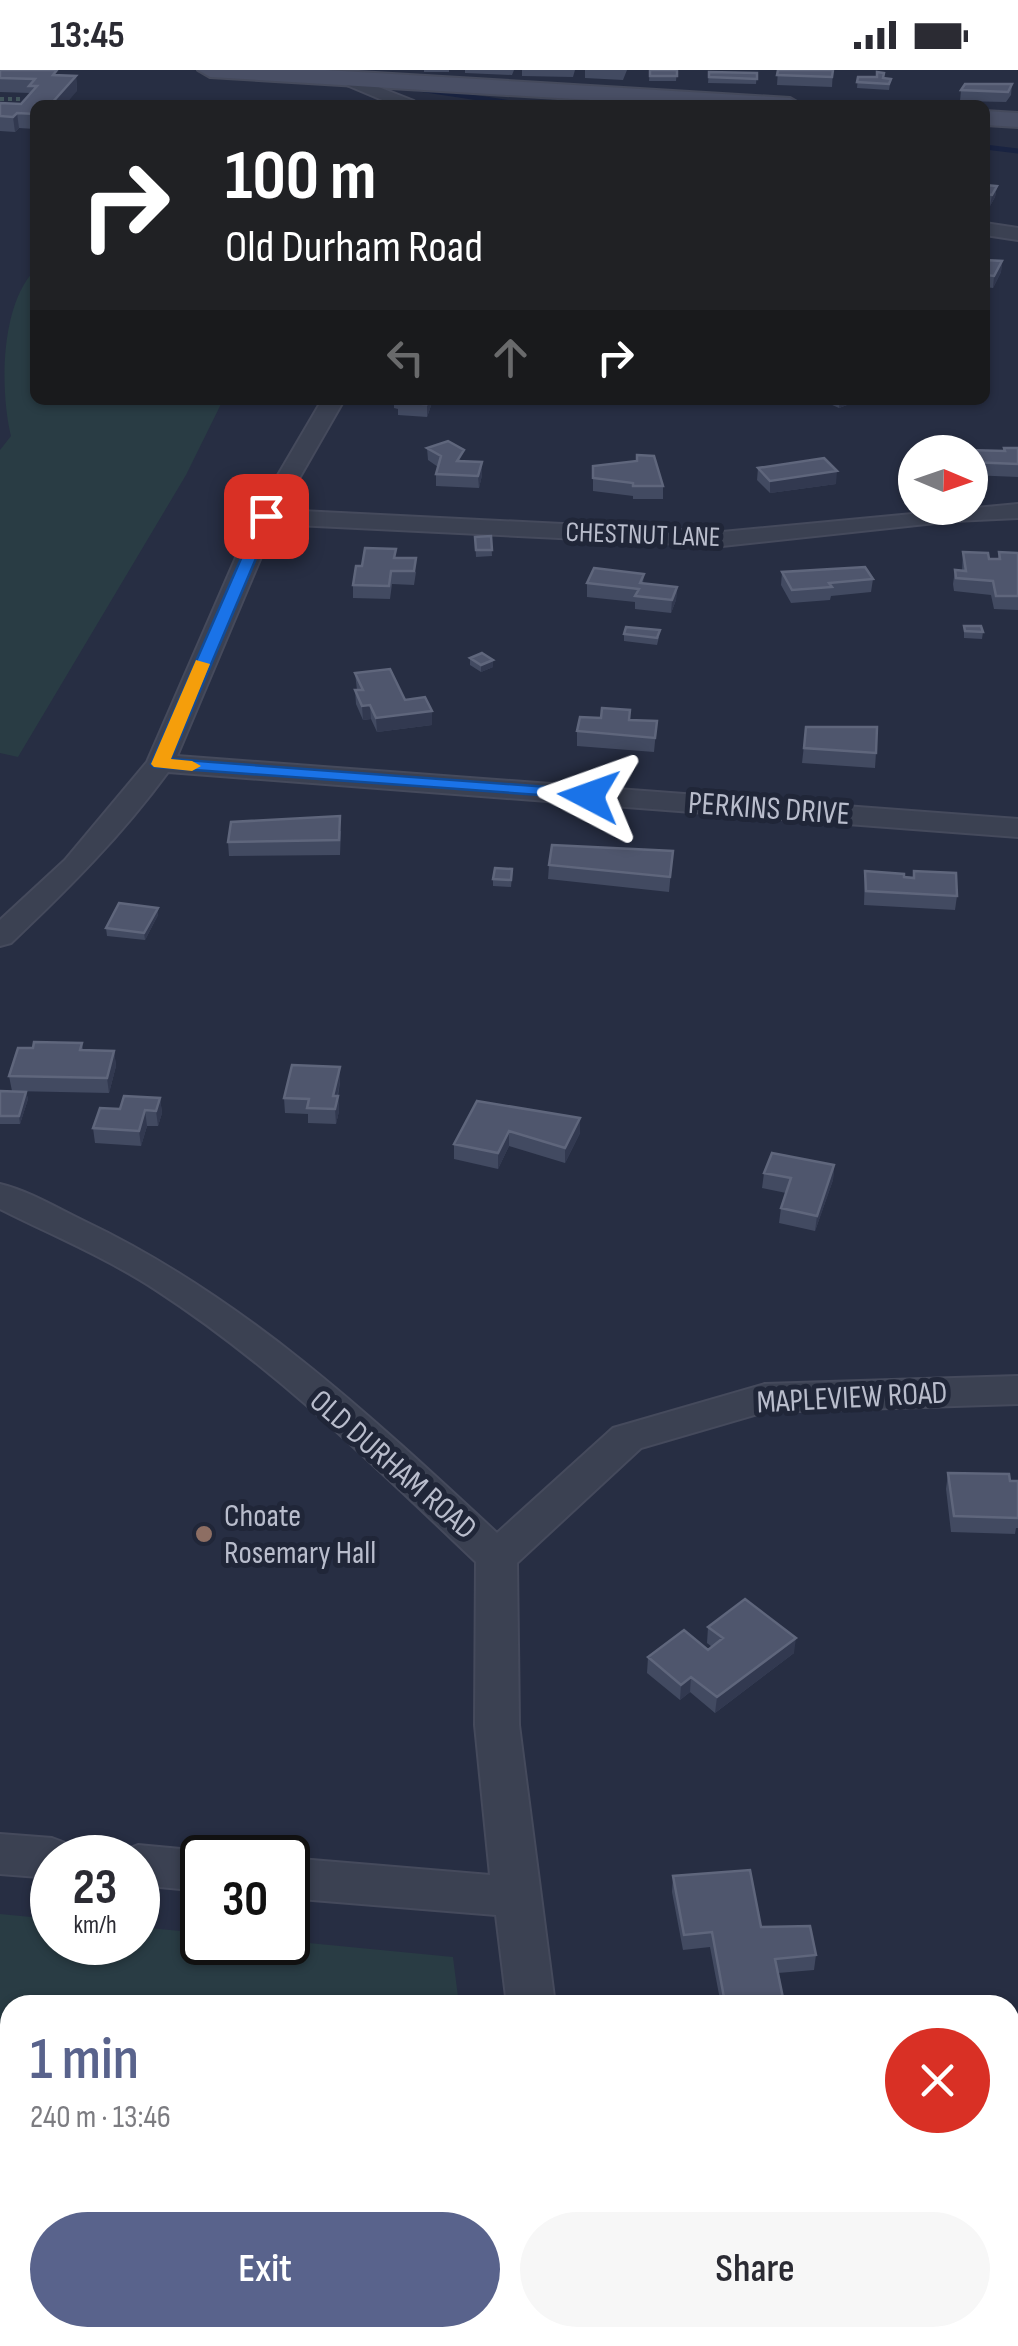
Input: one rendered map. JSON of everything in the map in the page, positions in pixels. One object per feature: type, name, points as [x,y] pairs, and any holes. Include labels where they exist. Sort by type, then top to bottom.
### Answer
[{"type":"main road","points":[[210,70],[702,100]]},
{"type":"main road","points":[[990,118],[1018,120]]},
{"type":"street","points":[[348,80],[396,100]]},
{"type":"street","points":[[990,230],[1018,234]]},
{"type":"street","points":[[0,936],[75,866],[160,764],[266,516],[330,405]]},
{"type":"street","name":"CHESTNUT LANE","points":[[266,516],[722,539],[954,514],[1018,512]]},
{"type":"street","name":"PERKINS DRIVE","points":[[160,764],[1018,828]]},
{"type":"street","name":"OLD DURHAM ROAD","points":[[0,1194],[168,1282],[269,1358],[402,1468],[497,1557],[492,1614],[496,1714],[530,1995]]},
{"type":"street","name":"MAPLEVIEW ROAD","points":[[497,1557],[627,1438],[765,1398],[1018,1390]]},
{"type":"street","points":[[0,1854],[30,1856]]},
{"type":"street","points":[[310,1880],[517,1897]]},
{"type":"path","points":[[0,99],[23,99]]},
{"type":"shaded area","points":[[30,276],[30,405],[221,405],[186,475],[18,757],[0,753],[0,450],[11,436],[5,396],[6,350],[9,326],[23,285]]},
{"type":"shaded area","points":[[0,1914],[30,1917],[30,1965],[160,1965],[160,1929],[180,1931],[180,1965],[310,1965],[310,1943],[453,1957],[458,1995],[0,1995]]},
{"type":"building","points":[[0,70],[57,70],[53,75],[76,76],[54,100],[30,100],[30,114],[17,113],[13,117],[0,116],[0,103],[21,104],[37,86],[29,86],[35,79],[0,78]]},
{"type":"building","points":[[650,70],[677,70],[677,76],[650,76]]},
{"type":"building","points":[[778,70],[833,70],[832,77],[777,75]]},
{"type":"building","points":[[709,72],[757,73],[757,79],[709,77]]},
{"type":"building","points":[[877,72],[891,79],[889,84],[857,82],[858,77],[877,77]]},
{"type":"building","points":[[965,84],[1012,84],[1008,92],[961,90]]},
{"type":"building","points":[[990,260],[1002,261],[994,276],[990,276]]},
{"type":"building","points":[[448,441],[464,450],[457,461],[482,462],[478,476],[436,474],[441,456],[427,448]]},
{"type":"building","points":[[1004,448],[1018,448],[1018,464],[988,463],[988,451],[1005,451]]},
{"type":"building","points":[[637,455],[654,456],[663,486],[633,486],[593,478],[593,466],[637,461]]},
{"type":"building","points":[[824,458],[837,471],[770,481],[758,468]]},
{"type":"building","points":[[491,536],[492,550],[476,550],[475,537]]},
{"type":"building","points":[[365,548],[396,549],[394,558],[416,558],[414,571],[391,571],[389,586],[353,585],[356,566],[362,566]]},
{"type":"building","points":[[963,552],[988,553],[989,559],[1000,559],[999,552],[1018,553],[1018,596],[996,596],[993,581],[956,578],[955,570],[966,571]]},
{"type":"building","points":[[865,567],[873,579],[792,590],[782,572]]},
{"type":"building","points":[[594,568],[644,574],[640,583],[677,587],[672,600],[635,596],[639,589],[587,583]]},
{"type":"building","points":[[964,626],[981,626],[983,632],[965,631]]},
{"type":"building","points":[[626,627],[660,630],[657,638],[624,634]]},
{"type":"building","points":[[482,653],[493,660],[481,665],[470,658]]},
{"type":"building","points":[[390,669],[405,700],[425,697],[432,711],[376,718],[370,705],[362,706],[355,690],[363,690],[355,673]]},
{"type":"building","points":[[602,708],[630,710],[629,720],[657,721],[655,738],[577,731],[580,717],[601,718]]},
{"type":"building","points":[[806,727],[877,727],[876,753],[804,748]]},
{"type":"building","points":[[340,816],[339,840],[228,842],[231,822]]},
{"type":"building","points":[[552,845],[673,851],[670,877],[549,865]]},
{"type":"building","points":[[495,868],[512,869],[511,880],[493,879]]},
{"type":"building","points":[[865,871],[914,878],[914,871],[956,873],[957,896],[866,891]]},
{"type":"building","points":[[119,903],[158,908],[144,933],[106,928]]},
{"type":"building","points":[[34,1042],[82,1043],[80,1050],[114,1051],[107,1078],[9,1076],[18,1048],[33,1048]]},
{"type":"building","points":[[292,1065],[340,1067],[333,1096],[338,1096],[335,1109],[307,1108],[309,1099],[284,1098]]},
{"type":"building","points":[[0,1091],[26,1092],[19,1116],[0,1116]]},
{"type":"building","points":[[124,1096],[160,1098],[156,1111],[145,1110],[139,1131],[93,1128],[100,1108],[120,1109]]},
{"type":"building","points":[[477,1101],[580,1118],[565,1148],[509,1131],[498,1153],[454,1144]]},
{"type":"building","points":[[772,1153],[834,1165],[817,1216],[781,1208],[791,1178],[764,1173]]},
{"type":"building","points":[[948,1473],[1009,1474],[1010,1481],[1018,1481],[1018,1518],[954,1516]]},
{"type":"building","points":[[745,1599],[796,1638],[717,1697],[691,1677],[681,1685],[648,1657],[684,1630],[708,1650],[723,1638],[708,1627]]},
{"type":"building","points":[[750,1870],[761,1927],[810,1926],[816,1955],[775,1959],[782,1995],[724,1995],[712,1932],[684,1935],[673,1876]]},
{"type":"waterway","points":[[406,87],[492,100]]},
{"type":"waterway","points":[[990,148],[1018,151]]},
{"type":"slow traffic","points":[[192,766],[160,764],[202,664]]},
{"type":"place","name":"Choate Rosemary Hall","points":[[204,1534]]},
{"type":"route","points":[[266,516],[160,764],[589,796]]}]
